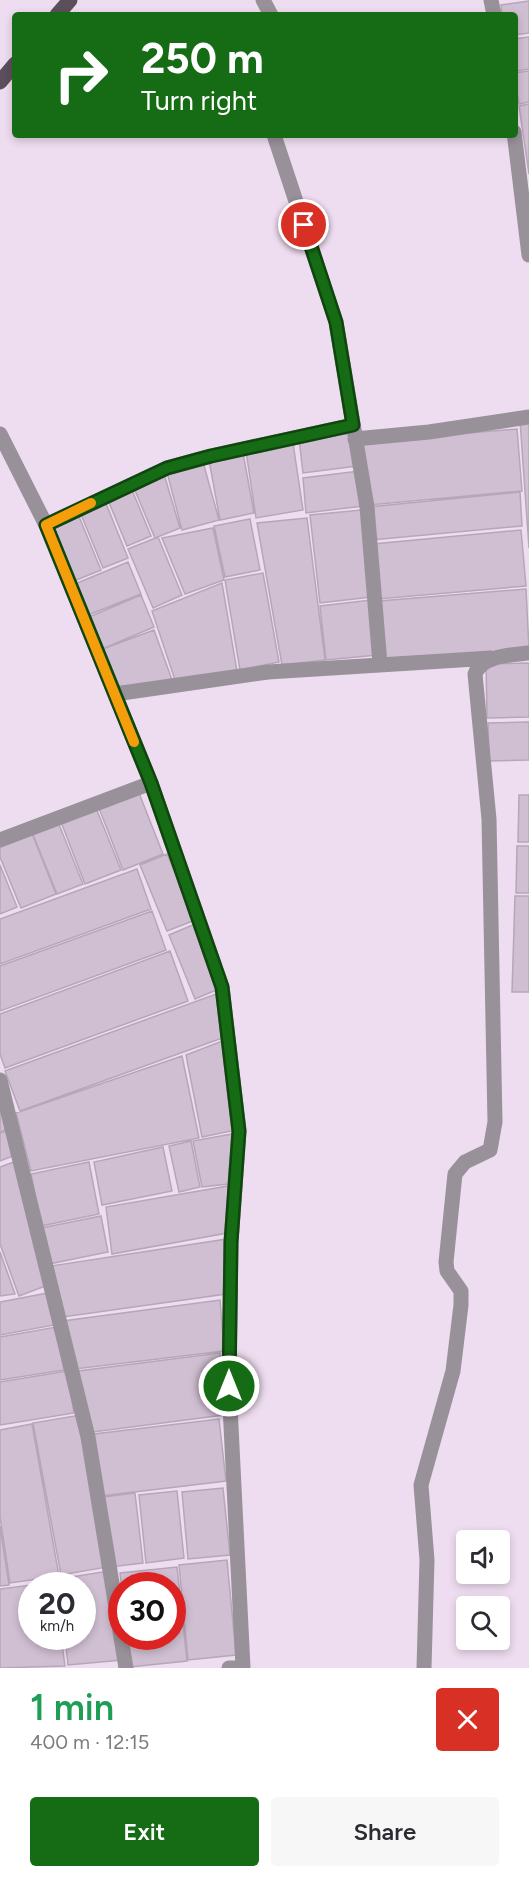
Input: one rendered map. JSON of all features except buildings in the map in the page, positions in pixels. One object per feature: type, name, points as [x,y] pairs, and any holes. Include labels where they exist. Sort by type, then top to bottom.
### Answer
[{"type":"main road","points":[[60,12],[70,0]]},
{"type":"main road","points":[[0,82],[12,68]]},
{"type":"street","points":[[275,138],[336,322],[367,507],[380,664]]},
{"type":"street","points":[[515,138],[529,255]]},
{"type":"street","points":[[46,525],[167,468],[211,456],[354,432],[429,432],[529,417]]},
{"type":"street","points":[[0,434],[46,525],[151,783],[222,987],[239,1131],[231,1242],[229,1386],[243,1667],[229,1668]]},
{"type":"street","points":[[115,694],[268,672],[496,658],[529,653]]},
{"type":"street","points":[[424,1668],[427,1560],[421,1485],[453,1371],[461,1305],[461,1291],[447,1271],[446,1262],[455,1174],[465,1162],[490,1150],[495,1122],[489,819],[475,674],[480,665],[496,658]]},
{"type":"street","points":[[0,840],[151,783]]},
{"type":"street","points":[[1,1087],[88,1437],[126,1668]]},
{"type":"slow traffic","points":[[91,503],[46,525],[134,742]]},
{"type":"route","points":[[229,1386],[231,1242],[239,1131],[222,987],[151,783],[46,525],[167,468],[353,425],[336,322],[304,225]]}]
